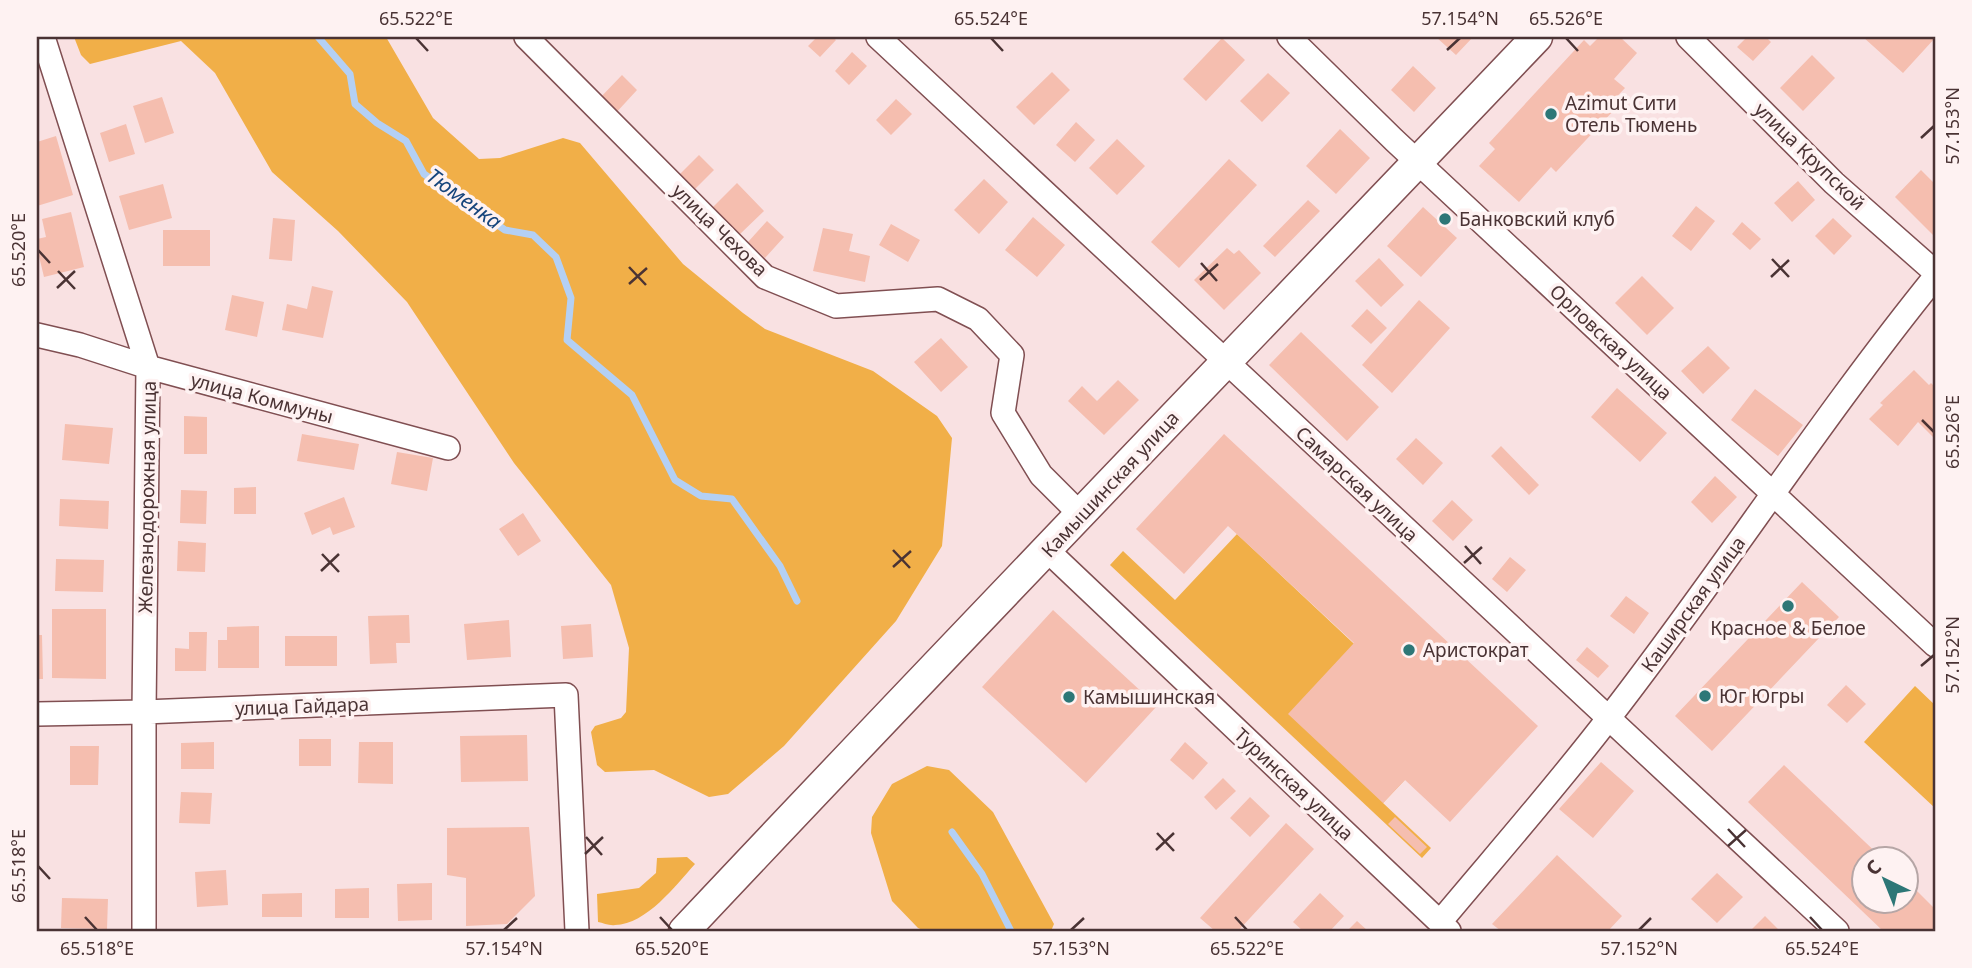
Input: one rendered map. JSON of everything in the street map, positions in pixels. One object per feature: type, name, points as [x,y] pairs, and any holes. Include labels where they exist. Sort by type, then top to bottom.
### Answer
[{"type":"street","name":"Железнодорожная улица","points":[[43,37],[148,367],[144,931]]},
{"type":"street","name":"улица Чехова","points":[[526,37],[765,277],[836,306],[938,299],[978,319],[1012,355],[1003,413],[1041,475],[1081,515]]},
{"type":"street","name":"Самарская улица","points":[[878,37],[1837,931]]},
{"type":"street","name":"Орловская улица","points":[[1289,37],[1418,162],[1935,645]]},
{"type":"street","name":"Камышинская улица","points":[[684,931],[964,634],[1537,37]]},
{"type":"street","name":"улица Крупской","points":[[1688,37],[1834,183],[1935,275]]},
{"type":"street","name":"Каширская улица","points":[[1444,927],[1608,720],[1820,427],[1935,275]]},
{"type":"street","name":"улица Коммуны","points":[[37,335],[448,448]]},
{"type":"street","name":"Туринская улица","points":[[1047,550],[1444,927]]},
{"type":"street","name":"улица Гайдара","points":[[37,714],[566,695],[577,931]]},
{"type":"shaded area","points":[[74,37],[386,37],[433,118],[479,159],[500,158],[563,138],[580,143],[683,264],[743,313],[765,329],[873,371],[937,416],[952,438],[942,546],[896,621],[784,746],[728,794],[709,797],[654,770],[605,772],[597,765],[591,732],[595,726],[621,718],[626,712],[629,648],[611,585],[514,463],[407,302],[338,231],[272,172],[215,73],[181,41],[90,64],[81,55]]},
{"type":"shaded area","points":[[1237,534],[1449,733],[1383,803],[1431,848],[1422,858],[1110,565],[1123,551],[1175,600]]},
{"type":"shaded area","points":[[1915,686],[1935,705],[1935,808],[1864,742]]},
{"type":"shaded area","points":[[927,766],[949,770],[993,812],[1054,924],[1051,931],[925,931],[918,928],[892,901],[871,833],[872,817],[892,784]]},
{"type":"shaded area","points":[[687,857],[695,864],[649,911],[627,923],[613,925],[598,922],[597,894],[639,888],[656,873],[657,858]]},
{"type":"building","points":[[817,37],[833,37],[836,40],[820,57],[808,46]]},
{"type":"building","points":[[1436,37],[1473,37],[1456,55]]},
{"type":"building","points":[[1599,37],[1620,37],[1637,53],[1614,79],[1625,88],[1610,104],[1615,109],[1556,172],[1551,167],[1519,202],[1479,166],[1495,149],[1489,143],[1584,40],[1590,46]]},
{"type":"building","points":[[1747,37],[1766,37],[1771,42],[1753,61],[1737,47]]},
{"type":"building","points":[[1863,37],[1935,37],[1935,38],[1903,73]]},
{"type":"building","points":[[1222,38],[1245,60],[1206,101],[1183,79]]},
{"type":"building","points":[[852,52],[867,66],[849,85],[835,71]]},
{"type":"building","points":[[1812,55],[1835,78],[1803,111],[1780,88]]},
{"type":"building","points":[[1413,66],[1436,88],[1414,112],[1391,90]]},
{"type":"building","points":[[1052,72],[1070,90],[1034,125],[1016,107]]},
{"type":"building","points":[[1268,73],[1290,93],[1262,122],[1240,101]]},
{"type":"building","points":[[622,75],[637,90],[614,115],[598,100]]},
{"type":"building","points":[[162,97],[174,133],[145,143],[133,106]]},
{"type":"building","points":[[896,99],[912,114],[891,135],[876,120]]},
{"type":"building","points":[[1076,122],[1095,140],[1075,162],[1056,145]]},
{"type":"building","points":[[126,124],[135,154],[109,162],[100,133]]},
{"type":"building","points":[[1340,129],[1370,158],[1336,194],[1306,166]]},
{"type":"building","points":[[56,136],[73,195],[37,206],[37,142]]},
{"type":"building","points":[[1117,139],[1145,166],[1117,195],[1089,168]]},
{"type":"building","points":[[699,155],[714,170],[693,191],[678,176]]},
{"type":"building","points":[[1229,159],[1257,185],[1179,268],[1151,242]]},
{"type":"building","points":[[1921,170],[1935,184],[1934,236],[1895,197]]},
{"type":"building","points":[[984,179],[1008,202],[979,234],[954,210]]},
{"type":"building","points":[[1798,181],[1815,200],[1792,222],[1774,203]]},
{"type":"building","points":[[737,183],[764,211],[738,236],[711,209]]},
{"type":"building","points":[[163,184],[172,218],[129,230],[119,196]]},
{"type":"building","points":[[1308,200],[1320,211],[1275,257],[1263,246]]},
{"type":"building","points":[[1696,206],[1715,221],[1691,251],[1672,236]]},
{"type":"building","points":[[1423,207],[1457,238],[1421,277],[1387,246]]},
{"type":"building","points":[[71,212],[84,267],[44,277],[37,248],[37,239],[46,237],[42,219]]},
{"type":"building","points":[[1033,217],[1065,245],[1037,277],[1005,250]]},
{"type":"building","points":[[273,218],[295,220],[292,261],[269,259]]},
{"type":"building","points":[[1833,218],[1852,236],[1834,255],[1815,236]]},
{"type":"building","points":[[767,221],[784,237],[765,258],[748,242]]},
{"type":"building","points":[[1742,222],[1761,239],[1750,250],[1732,234]]},
{"type":"building","points":[[891,224],[920,240],[908,262],[879,245]]},
{"type":"building","points":[[823,228],[853,234],[849,251],[870,256],[865,282],[813,271]]},
{"type":"building","points":[[163,230],[210,230],[210,266],[163,266]]},
{"type":"building","points":[[1227,248],[1234,254],[1239,250],[1261,273],[1224,310],[1194,280]]},
{"type":"building","points":[[1379,258],[1404,285],[1381,307],[1355,281]]},
{"type":"building","points":[[1642,276],[1674,308],[1647,335],[1615,303]]},
{"type":"building","points":[[312,286],[333,291],[323,338],[282,330],[287,304],[307,309]]},
{"type":"building","points":[[232,295],[264,302],[257,337],[225,330]]},
{"type":"building","points":[[1419,300],[1450,328],[1392,393],[1362,365]]},
{"type":"building","points":[[1367,309],[1387,328],[1371,344],[1351,326]]},
{"type":"building","points":[[1301,332],[1379,407],[1347,441],[1269,365]]},
{"type":"building","points":[[941,338],[968,367],[941,392],[914,362]]},
{"type":"building","points":[[1708,346],[1730,368],[1703,394],[1681,371]]},
{"type":"building","points":[[1914,370],[1929,385],[1931,383],[1935,387],[1935,439],[1918,422],[1898,446],[1869,419],[1883,405],[1880,403]]},
{"type":"building","points":[[1118,380],[1139,400],[1104,435],[1068,401],[1082,386],[1097,401]]},
{"type":"building","points":[[1617,388],[1667,433],[1640,462],[1591,417]]},
{"type":"building","points":[[1755,389],[1803,425],[1778,456],[1731,420]]},
{"type":"building","points":[[184,416],[207,417],[207,454],[184,454]]},
{"type":"building","points":[[65,424],[113,428],[109,464],[62,460]]},
{"type":"building","points":[[302,434],[359,444],[354,470],[297,461]]},
{"type":"building","name":"Аристократ","points":[[1224,434],[1538,726],[1450,822],[1405,780],[1383,803],[1288,714],[1354,643],[1228,526],[1184,574],[1136,529]]},
{"type":"building","points":[[1416,438],[1443,463],[1423,485],[1396,459]]},
{"type":"building","points":[[1501,446],[1539,485],[1529,495],[1491,456]]},
{"type":"building","points":[[397,452],[433,458],[427,491],[391,484]]},
{"type":"building","points":[[1715,476],[1737,497],[1712,523],[1691,502]]},
{"type":"building","points":[[256,487],[256,514],[234,514],[234,488]]},
{"type":"building","points":[[181,490],[207,491],[206,524],[180,523]]},
{"type":"building","points":[[344,497],[355,527],[333,535],[330,527],[312,535],[304,513]]},
{"type":"building","points":[[60,499],[109,501],[108,529],[59,526]]},
{"type":"building","points":[[1452,500],[1473,520],[1453,541],[1432,521]]},
{"type":"building","points":[[523,513],[541,541],[518,556],[499,529]]},
{"type":"building","points":[[178,541],[206,543],[205,572],[177,571]]},
{"type":"building","points":[[1510,557],[1526,570],[1507,592],[1492,579]]},
{"type":"building","points":[[56,559],[104,560],[103,592],[55,591]]},
{"type":"building","points":[[1802,582],[1839,617],[1712,751],[1675,716]]},
{"type":"building","points":[[1626,596],[1649,613],[1634,634],[1610,616]]},
{"type":"building","points":[[52,609],[106,609],[106,679],[52,678]]},
{"type":"building","name":"Камышинская","points":[[1053,610],[1157,706],[1086,783],[982,687]]},
{"type":"building","points":[[409,615],[410,643],[396,643],[397,663],[370,664],[368,616]]},
{"type":"building","points":[[509,620],[511,657],[467,660],[464,624]]},
{"type":"building","points":[[591,624],[593,657],[563,659],[561,626]]},
{"type":"building","points":[[259,626],[259,668],[218,668],[218,640],[227,640],[227,627]]},
{"type":"building","points":[[189,632],[207,632],[206,671],[175,671],[175,648],[189,649]]},
{"type":"building","points":[[37,635],[42,635],[43,679],[37,679]]},
{"type":"building","points":[[285,636],[337,636],[337,666],[285,666]]},
{"type":"building","points":[[1587,647],[1609,666],[1598,678],[1576,660]]},
{"type":"building","points":[[1846,685],[1866,704],[1847,723],[1827,705]]},
{"type":"building","points":[[527,735],[528,781],[461,782],[460,736]]},
{"type":"building","points":[[299,739],[331,739],[331,766],[299,766]]},
{"type":"building","points":[[214,742],[214,769],[181,769],[181,743]]},
{"type":"building","points":[[359,742],[393,742],[393,784],[358,783]]},
{"type":"building","points":[[1185,742],[1208,763],[1193,780],[1170,760]]},
{"type":"building","points":[[70,746],[99,746],[98,785],[70,785]]},
{"type":"building","points":[[1601,762],[1634,791],[1593,838],[1559,809]]},
{"type":"building","points":[[1784,765],[1869,846],[1850,846],[1850,899],[1748,802]]},
{"type":"building","points":[[1223,778],[1236,791],[1216,810],[1204,797]]},
{"type":"building","points":[[181,792],[212,793],[210,824],[179,823]]},
{"type":"building","points":[[1250,797],[1270,816],[1250,837],[1230,818]]},
{"type":"building","points":[[1395,817],[1427,847],[1420,854],[1388,824]]},
{"type":"building","points":[[1286,823],[1314,849],[1238,931],[1215,931],[1200,918]]},
{"type":"building","points":[[529,827],[535,896],[507,924],[466,926],[466,878],[447,875],[447,828]]},
{"type":"building","points":[[1557,855],[1622,916],[1608,931],[1501,931],[1492,924]]},
{"type":"building","points":[[226,870],[228,905],[197,907],[195,872]]},
{"type":"building","points":[[1717,873],[1743,897],[1717,923],[1691,899]]},
{"type":"building","points":[[432,883],[432,920],[398,921],[397,884]]},
{"type":"building","points":[[369,888],[369,918],[335,918],[335,889]]},
{"type":"building","points":[[302,893],[302,917],[262,917],[262,894]]},
{"type":"building","points":[[1320,893],[1344,916],[1330,931],[1303,931],[1293,922]]},
{"type":"building","points":[[1920,894],[1935,909],[1935,931],[1883,931],[1867,916],[1920,916]]},
{"type":"building","points":[[62,898],[108,899],[107,929],[61,928]]},
{"type":"building","points":[[1765,916],[1780,931],[1750,931]]},
{"type":"building","points":[[1357,921],[1368,931],[1347,931]]},
{"type":"waterway","name":"Тюменка","points":[[318,37],[350,74],[355,104],[377,123],[406,141],[424,174],[505,230],[533,235],[556,257],[571,298],[567,340],[632,395],[675,480],[701,496],[732,499],[780,566],[797,601]]},
{"type":"waterway","name":"Тюменка","points":[[952,832],[982,874],[1011,931]]},
{"type":"place","name":"Azimut Сити Отель Тюмень","points":[[1551,114]]},
{"type":"place","name":"Банковский клуб","points":[[1445,219]]},
{"type":"place","name":"Красное & Белое","points":[[1788,606]]},
{"type":"place","name":"Аристократ","points":[[1409,650]]},
{"type":"place","name":"Юг Югры","points":[[1705,696]]},
{"type":"place","name":"Камышинская","points":[[1069,697]]}]
